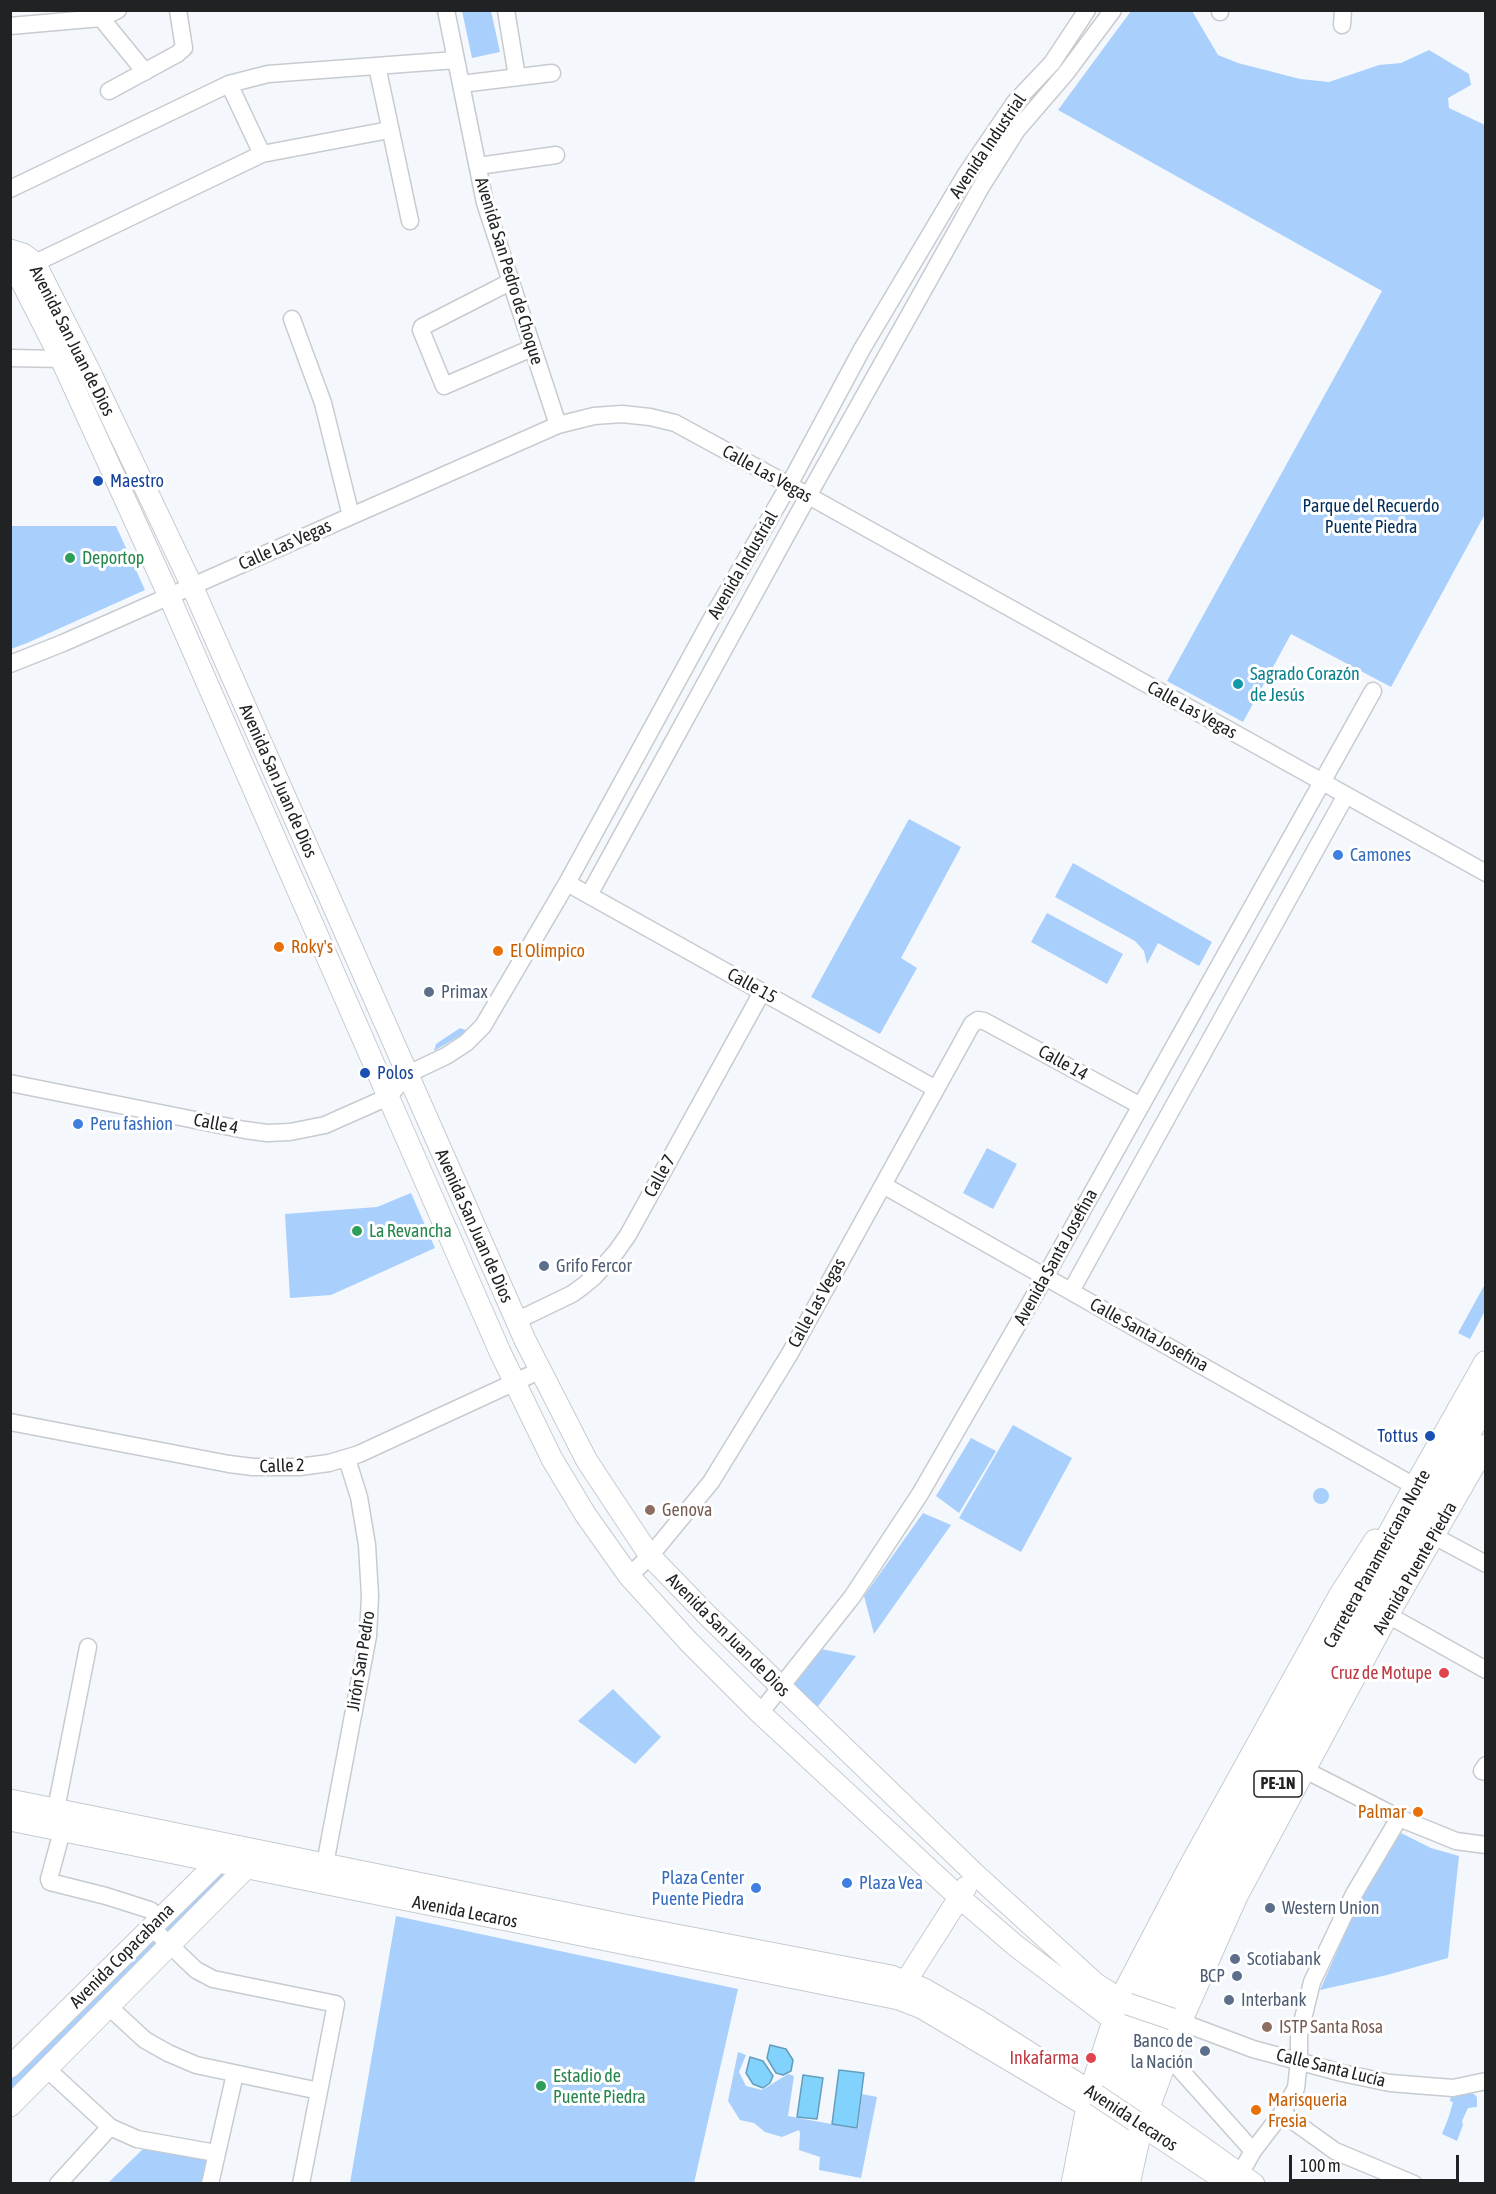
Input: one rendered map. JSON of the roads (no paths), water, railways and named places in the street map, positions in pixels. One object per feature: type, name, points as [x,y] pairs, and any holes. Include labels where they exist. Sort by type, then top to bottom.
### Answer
[{"type":"highway","name":"Carretera Panamericana Norte","points":[[1088,2184],[1105,2113],[1120,2065],[1147,1989],[1184,1910],[1485,1363]]},
{"type":"highway","name":"Carretera Panamericana Norte","points":[[1111,2184],[1139,2077],[1168,1998],[1198,1933],[1485,1401]]},
{"type":"highway","points":[[1375,1540],[1412,1494]]},
{"type":"main road","name":"Avenida San Juan de Dios","points":[[10,250],[22,254],[35,263],[92,374],[192,586],[516,1321],[539,1371],[587,1461],[650,1556],[780,1688],[975,1874],[1121,2008]]},
{"type":"main road","name":"Avenida San Juan de Dios","points":[[10,259],[61,359],[169,596],[514,1383],[560,1472],[585,1514],[629,1576],[688,1641],[760,1713],[959,1897],[1016,1946],[1121,2008],[1176,2021]]},
{"type":"main road","points":[[500,1352],[525,1340]]},
{"type":"main road","name":"Avenida Puente Piedra","points":[[1129,2184],[1142,2119],[1168,2056],[1176,2021],[1237,1896],[1388,1615],[1485,1445]]},
{"type":"main road","points":[[1072,2184],[1091,2097],[1121,2008],[1200,1848],[1339,1596],[1375,1540]]},
{"type":"main road","name":"Avenida Lecaros","points":[[10,1800],[629,1926],[891,1976],[903,1990]]},
{"type":"main road","name":"Avenida Lecaros","points":[[10,1820],[247,1868],[903,1990],[978,2020],[1091,2097],[1142,2119],[1240,2181]]},
{"type":"main road","name":"Avenida Copacabana","points":[[10,2067],[235,1845]]},
{"type":"main road","points":[[10,2106],[262,1851]]},
{"type":"main road","points":[[903,1990],[975,1874]]},
{"type":"street","points":[[10,26],[101,18],[118,10]]},
{"type":"street","points":[[109,91],[184,48],[178,10]]},
{"type":"street","name":"Avenida San Pedro de Choque","points":[[446,10],[485,203],[558,425]]},
{"type":"street","points":[[506,10],[517,77]]},
{"type":"street","name":"Avenida Industrial","points":[[408,1074],[446,1056],[466,1043],[483,1026],[567,883],[712,618],[789,485],[862,349],[966,174],[1015,102],[1052,63],[1087,10]]},
{"type":"street","points":[[589,895],[981,187],[1017,130],[1066,73],[1113,10]]},
{"type":"street","points":[[101,18],[145,72]]},
{"type":"street","points":[[10,189],[229,84],[268,74],[456,60]]},
{"type":"street","points":[[377,66],[410,221]]},
{"type":"street","points":[[461,84],[552,73]]},
{"type":"street","points":[[229,84],[262,154]]},
{"type":"street","points":[[35,263],[262,154],[389,130]]},
{"type":"street","points":[[478,166],[556,154]]},
{"type":"street","points":[[510,282],[422,327],[421,330],[444,386],[531,348]]},
{"type":"street","points":[[292,319],[323,403],[351,516]]},
{"type":"street","points":[[10,358],[61,359]]},
{"type":"street","name":"Calle Las Vegas","points":[[10,664],[54,647],[558,425],[594,416],[622,414],[650,417],[675,423],[789,485],[1485,873]]},
{"type":"street","name":"Avenida Santa Josefina","points":[[760,1713],[852,1597],[920,1494],[1045,1277],[1373,691]]},
{"type":"street","name":"Avenida Santa Josefina","points":[[1071,1291],[1346,795]]},
{"type":"street","name":"Calle 15","points":[[567,883],[936,1089]]},
{"type":"street","name":"Calle 7","points":[[516,1321],[572,1294],[594,1277],[616,1252],[628,1235],[762,992]]},
{"type":"street","name":"Calle Las Vegas","points":[[629,1576],[650,1556],[711,1482],[789,1354],[972,1024],[978,1020],[984,1021]]},
{"type":"street","name":"Calle 14","points":[[984,1021],[1141,1106]]},
{"type":"street","name":"Calle 4","points":[[10,1083],[267,1133],[299,1131],[325,1125],[388,1097],[408,1074]]},
{"type":"street","name":"Calle Santa Josefina","points":[[883,1185],[1071,1291],[1412,1494]]},
{"type":"street","name":"Calle 2","points":[[10,1422],[253,1467],[299,1467],[347,1459],[539,1371]]},
{"type":"street","name":"Jirón San Pedro","points":[[326,1864],[368,1636],[370,1606],[368,1545],[347,1459]]},
{"type":"street","points":[[1434,1536],[1485,1564]]},
{"type":"street","points":[[1388,1615],[1485,1670]]},
{"type":"street","points":[[56,1809],[88,1647]]},
{"type":"street","points":[[1305,1770],[1399,1818],[1456,1841],[1485,1845]]},
{"type":"street","points":[[1240,2181],[1253,2151],[1282,2113],[1296,2088],[1299,2035],[1312,1982],[1354,1893],[1399,1818]]},
{"type":"street","points":[[62,1831],[50,1882],[150,1910],[155,1923],[169,1944],[196,1970],[213,1979],[336,2004],[301,2184]]},
{"type":"street","points":[[108,2006],[144,2040],[196,2065],[319,2091]]},
{"type":"street","name":"Calle Santa Lucía","points":[[1176,2021],[1253,2049],[1342,2073],[1390,2083],[1453,2088],[1485,2081]]},
{"type":"street","points":[[1168,2056],[1253,2151]]},
{"type":"street","points":[[47,2069],[110,2127],[136,2139],[216,2153]]},
{"type":"street","points":[[210,2184],[235,2074]]},
{"type":"street","points":[[1282,2113],[1335,2151],[1414,2184]]},
{"type":"street","points":[[58,2184],[110,2127]]},
{"type":"place","name":"Maestro","points":[[98,481]]},
{"type":"place","name":"Deportop","points":[[70,558]]},
{"type":"place","name":"Sagrado Corazón de Jesús","points":[[1238,684]]},
{"type":"place","name":"Camones","points":[[1338,855]]},
{"type":"place","name":"Roky's","points":[[279,947]]},
{"type":"place","name":"El Olímpico","points":[[498,951]]},
{"type":"place","name":"Primax","points":[[429,992]]},
{"type":"place","name":"Polos","points":[[365,1073]]},
{"type":"place","name":"Peru fashion","points":[[78,1124]]},
{"type":"place","name":"La Revancha","points":[[357,1231]]},
{"type":"place","name":"Grifo Fercor","points":[[544,1266]]},
{"type":"place","name":"Tottus","points":[[1430,1436]]},
{"type":"place","name":"Genova","points":[[650,1510]]},
{"type":"place","name":"Cruz de Motupe","points":[[1444,1673]]},
{"type":"place","name":"Palmar","points":[[1418,1812]]},
{"type":"place","name":"Plaza Vea","points":[[847,1883]]},
{"type":"place","name":"Plaza Center Puente Piedra","points":[[756,1888]]},
{"type":"place","name":"Western Union","points":[[1270,1908]]},
{"type":"place","name":"Scotiabank","points":[[1235,1959]]},
{"type":"place","name":"BCP","points":[[1237,1976]]},
{"type":"place","name":"Interbank","points":[[1229,2000]]},
{"type":"place","name":"ISTP Santa Rosa","points":[[1267,2027]]},
{"type":"place","name":"Banco de la Nación","points":[[1205,2051]]},
{"type":"place","name":"Inkafarma","points":[[1091,2058]]},
{"type":"place","name":"Estadio de Puente Piedra","points":[[541,2086]]},
{"type":"place","name":"Marisqueria Fresia","points":[[1256,2110]]},
{"type":"park label","name":"Parque del Recuerdo Puente Piedra","points":[[1371,516]]}]
